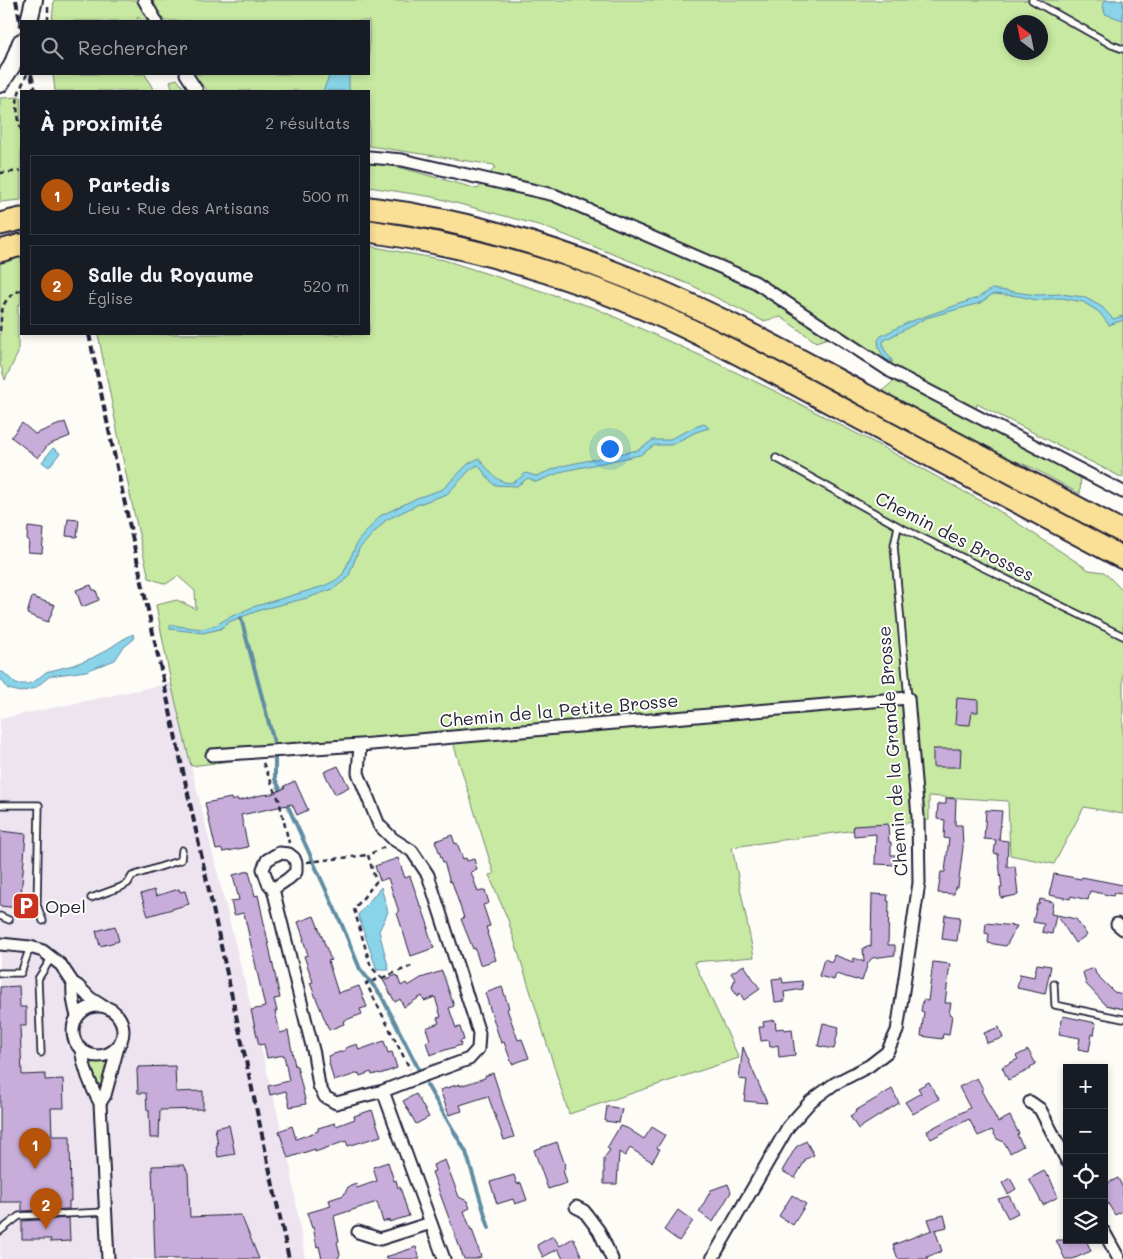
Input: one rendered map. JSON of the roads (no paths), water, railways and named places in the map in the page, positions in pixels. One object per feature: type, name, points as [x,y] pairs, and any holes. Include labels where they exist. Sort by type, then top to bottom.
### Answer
[{"type":"highway","points":[[370,208],[420,216],[523,240],[605,268],[658,290],[768,343],[1123,532]]},
{"type":"highway","points":[[0,211],[20,209]]},
{"type":"highway","points":[[0,224],[20,219]]},
{"type":"highway","points":[[370,231],[434,242],[527,266],[573,281],[662,316],[731,350],[1123,558]]},
{"type":"highway","points":[[0,240],[20,236]]},
{"type":"highway","points":[[0,251],[20,245]]},
{"type":"street","points":[[29,20],[34,0]]},
{"type":"street","points":[[144,0],[155,20]]},
{"type":"street","points":[[0,84],[12,66],[20,45]]},
{"type":"street","points":[[187,75],[196,90]]},
{"type":"street","points":[[370,157],[402,160],[554,196],[755,282],[890,371],[1123,492]]},
{"type":"street","name":"Chemin de la Petite Brosse","points":[[212,755],[360,745],[908,698]]},
{"type":"street","name":"Chemin de la Grande Brosse","points":[[712,1259],[788,1127],[811,1101],[834,1084],[869,1066],[887,1052],[897,1031],[919,883],[918,817],[908,698]]},
{"type":"street","points":[[273,889],[296,872],[296,863],[289,854],[279,852],[267,860],[263,869],[268,883],[273,889],[314,1054],[319,1086],[325,1097],[336,1103],[383,1091],[468,1059],[478,1049],[479,1033],[428,875],[412,852],[393,839],[379,825],[358,773],[360,745]]},
{"type":"street","points":[[0,944],[30,947],[44,951],[61,965],[73,983],[90,998],[114,1010],[119,1015],[124,1035],[118,1047],[110,1053],[100,1056],[90,1055],[77,1045],[73,1034],[74,1022],[88,1008],[94,1005],[101,1005]]},
{"type":"street","points":[[73,983],[72,990],[78,1016]]},
{"type":"street","points":[[100,1103],[106,1095],[118,1047]]},
{"type":"street","points":[[82,1050],[83,1062],[94,1093],[100,1103],[108,1259]]},
{"type":"street","points":[[383,1091],[444,1259]]},
{"type":"street","points":[[1030,1102],[1040,1110],[1064,1154]]},
{"type":"street","points":[[576,1207],[584,1211],[599,1231],[612,1259]]},
{"type":"street","points":[[358,1232],[380,1239],[431,1224]]},
{"type":"street","points":[[1108,1239],[1119,1259]]},
{"type":"lane","points":[[1032,0],[1112,45],[1123,48]]},
{"type":"lane","name":"Chemin des Brosses","points":[[776,458],[898,526],[1123,636]]},
{"type":"lane","name":"Chemin de la Grande Brosse","points":[[898,526],[894,546],[908,698]]},
{"type":"lane","points":[[0,805],[39,805],[37,905],[43,921]]},
{"type":"lane","points":[[90,898],[121,888],[128,883],[132,876],[181,860],[182,850]]},
{"type":"lane","points":[[0,916],[9,920]]},
{"type":"lane","points":[[0,973],[20,973],[30,947]]},
{"type":"lane","points":[[41,1053],[38,979],[52,957]]},
{"type":"lane","points":[[1054,984],[1055,1005],[1123,1019]]},
{"type":"lane","points":[[0,1232],[19,1216],[106,1212]]},
{"type":"water","points":[[1105,0],[1123,0],[1123,20],[1105,14],[1103,5]]},
{"type":"water","points":[[330,75],[349,75],[349,90],[323,90]]},
{"type":"water","points":[[992,289],[1037,295],[1061,294],[1084,297],[1102,307],[1113,319],[1123,316],[1123,320],[1109,325],[1099,312],[1083,302],[1062,298],[1036,300],[993,294],[980,303],[926,318],[883,341],[884,349],[893,362],[885,359],[879,349],[878,340],[881,336],[909,322],[977,298]]},
{"type":"water","points":[[704,424],[709,428],[696,432],[671,445],[655,445],[640,455],[564,471],[536,482],[528,478],[517,486],[494,485],[478,465],[471,469],[447,494],[419,504],[386,520],[359,549],[348,578],[333,589],[307,598],[263,609],[231,621],[220,629],[203,633],[170,629],[170,625],[201,629],[216,625],[253,607],[324,586],[336,580],[343,574],[358,541],[380,516],[417,498],[443,489],[468,464],[479,458],[498,479],[508,483],[518,480],[526,473],[536,476],[562,466],[638,450],[653,440],[668,440]]},
{"type":"water","points":[[53,448],[60,453],[49,467],[42,462]]},
{"type":"water","points":[[133,634],[134,639],[123,648],[115,660],[86,671],[50,676],[35,688],[21,692],[8,689],[0,678],[0,672],[3,672],[16,684],[28,684],[46,672],[92,658]]},
{"type":"water","points":[[381,887],[388,912],[379,931],[389,970],[377,970],[358,915]]},
{"type":"waterway","points":[[241,618],[275,746]]},
{"type":"waterway","points":[[275,755],[275,779],[282,793]]},
{"type":"waterway","points":[[286,802],[360,969],[381,995],[419,1070]]},
{"type":"waterway","points":[[427,1085],[466,1152],[489,1228]]},
{"type":"railway","points":[[16,0],[20,22]]},
{"type":"railway","points":[[31,75],[35,90]]},
{"type":"railway","points":[[89,335],[289,1259]]},
{"type":"place","name":"Opel","points":[[26,906]]},
{"type":"place","name":"Partedis","points":[[35,1169]]},
{"type":"place","name":"Salle du Royaume","points":[[46,1229]]}]
